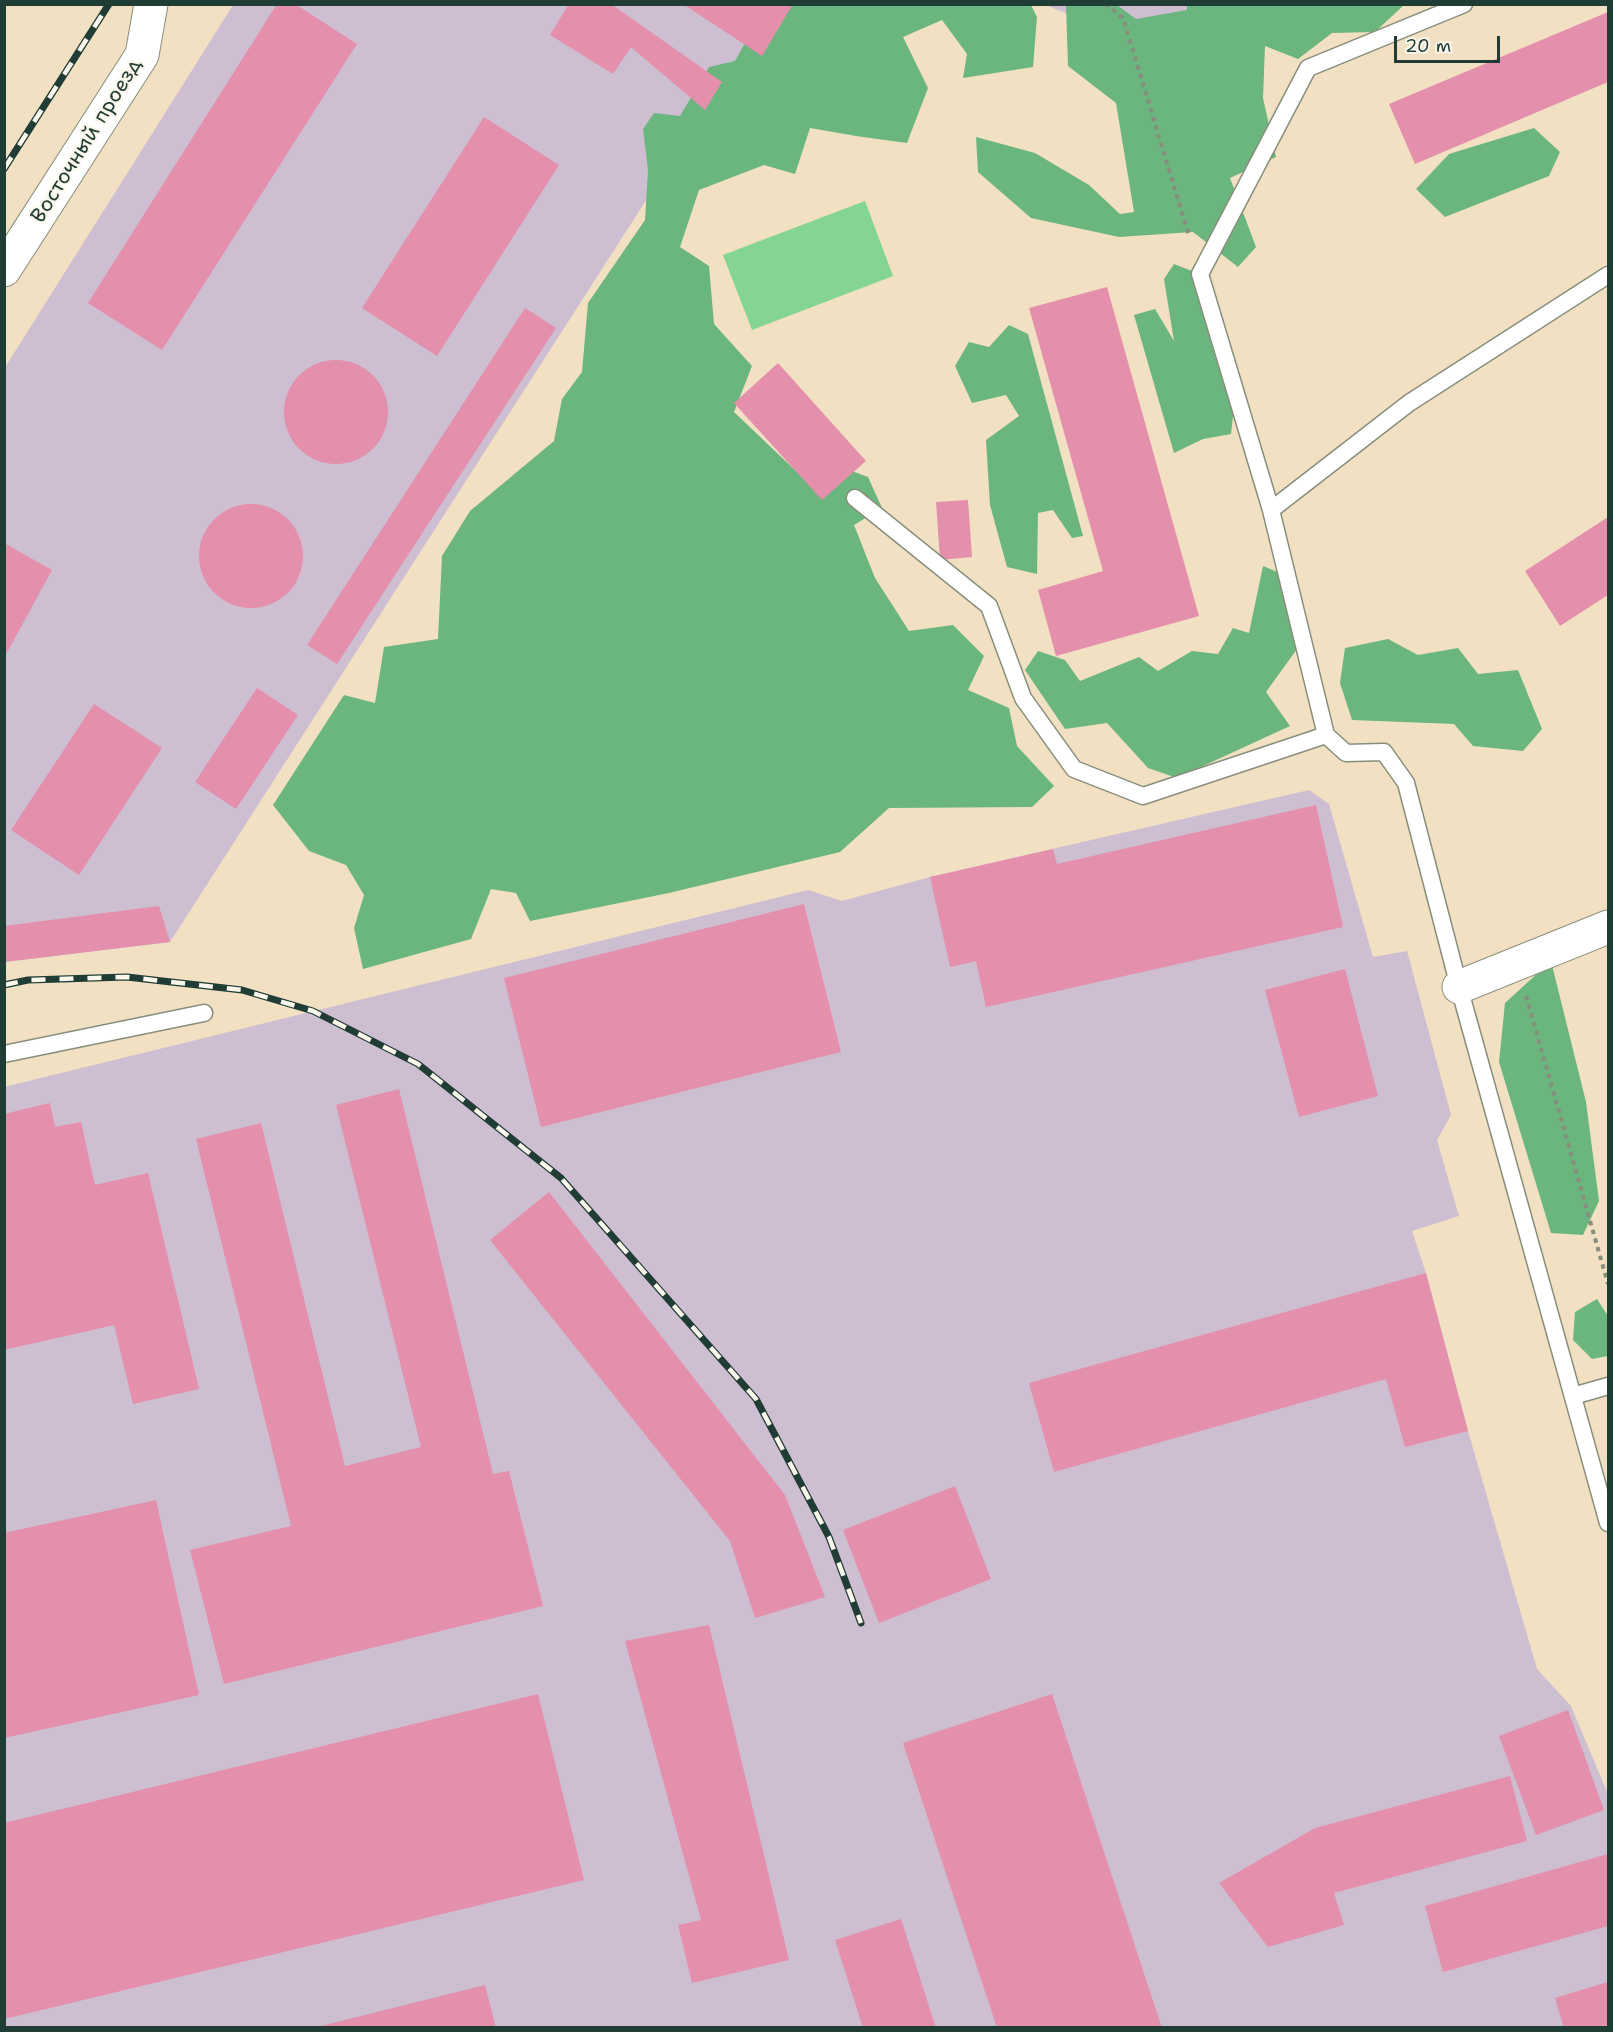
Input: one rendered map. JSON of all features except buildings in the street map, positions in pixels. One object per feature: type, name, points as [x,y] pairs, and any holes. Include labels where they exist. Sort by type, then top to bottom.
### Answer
[{"type":"street","name":"Восточный проезд","points":[[4,270],[142,55],[151,4]]},
{"type":"street","points":[[1459,987],[1608,927]]},
{"type":"lane","points":[[1464,4],[1308,68],[1200,274],[1271,510],[1326,735],[1346,753],[1384,752],[1406,783],[1459,987],[1608,1523]]},
{"type":"lane","points":[[1271,510],[1409,403],[1608,275]]},
{"type":"lane","points":[[855,498],[989,606],[1023,698],[1074,769],[1143,796],[1326,735]]},
{"type":"lane","points":[[4,1054],[204,1013]]},
{"type":"lane","points":[[1573,1396],[1608,1386]]},
{"type":"path","points":[[1105,4],[1124,18],[1200,274]]},
{"type":"path","points":[[1516,963],[1608,1284]]},
{"type":"shaded area","points":[[233,5],[840,5],[722,82],[170,942],[5,962],[4,369]]},
{"type":"shaded area","points":[[1045,5],[1207,5],[1121,34]]},
{"type":"shaded area","points":[[1309,790],[1329,804],[1373,957],[1407,951],[1451,1115],[1437,1140],[1459,1216],[1412,1231],[1426,1273],[1468,1431],[1537,1669],[1571,1706],[1608,1794],[1608,2027],[5,2027],[4,1087],[808,890],[842,901],[930,877]]},
{"type":"green space","points":[[766,5],[1031,5],[1037,17],[1033,67],[963,78],[967,54],[942,20],[903,37],[928,88],[907,143],[810,128],[795,174],[764,165],[699,190],[680,247],[709,266],[714,324],[752,366],[734,412],[796,471],[835,465],[868,477],[882,508],[854,525],[875,578],[909,631],[953,625],[984,656],[968,690],[1009,708],[1017,746],[1054,786],[1032,807],[889,808],[840,852],[669,893],[530,921],[516,893],[491,889],[471,939],[363,969],[354,928],[364,895],[346,865],[309,851],[273,805],[344,695],[375,703],[384,647],[438,639],[442,556],[470,511],[554,441],[562,399],[582,372],[588,303],[645,220],[648,170],[643,129],[654,113],[680,116],[709,67],[735,61]]},
{"type":"green space","points":[[1066,5],[1117,5],[1136,19],[1187,10],[1187,5],[1404,5],[1375,32],[1332,33],[1298,59],[1265,46],[1263,98],[1276,157],[1230,178],[1256,247],[1238,267],[1193,232],[1119,237],[1031,218],[978,172],[976,137],[1035,153],[1089,185],[1120,214],[1134,212],[1116,103],[1068,66]]},
{"type":"green space","points":[[1534,128],[1560,152],[1549,176],[1445,217],[1416,189],[1449,154]]},
{"type":"green space","points":[[865,201],[893,276],[752,330],[723,255]]},
{"type":"green space","points":[[1174,264],[1192,271],[1218,366],[1237,381],[1231,434],[1203,439],[1174,453],[1134,315],[1155,309],[1174,341],[1164,279]]},
{"type":"green space","points":[[1009,325],[1028,334],[1083,536],[1072,538],[1053,510],[1038,513],[1037,574],[1007,567],[990,505],[986,440],[1019,416],[1006,395],[972,403],[955,366],[969,342],[989,347]]},
{"type":"green space","points":[[1263,566],[1280,573],[1297,649],[1266,692],[1290,726],[1177,778],[1148,768],[1107,723],[1065,729],[1025,670],[1038,651],[1065,660],[1080,681],[1139,657],[1158,671],[1192,651],[1218,654],[1233,628],[1249,633]]},
{"type":"green space","points":[[1388,639],[1418,655],[1458,648],[1478,674],[1518,670],[1542,729],[1523,751],[1473,746],[1454,724],[1352,720],[1340,683],[1345,648]]},
{"type":"green space","points":[[1551,961],[1586,1102],[1599,1201],[1583,1235],[1551,1233],[1499,1062],[1505,1003]]},
{"type":"green space","points":[[1597,1299],[1608,1316],[1608,1356],[1592,1359],[1573,1340],[1575,1312]]},
{"type":"railway","points":[[4,169],[109,4]]},
{"type":"railway","points":[[4,985],[28,980],[127,977],[242,990],[313,1011],[418,1064],[561,1178],[756,1399],[829,1537],[861,1623]]}]
